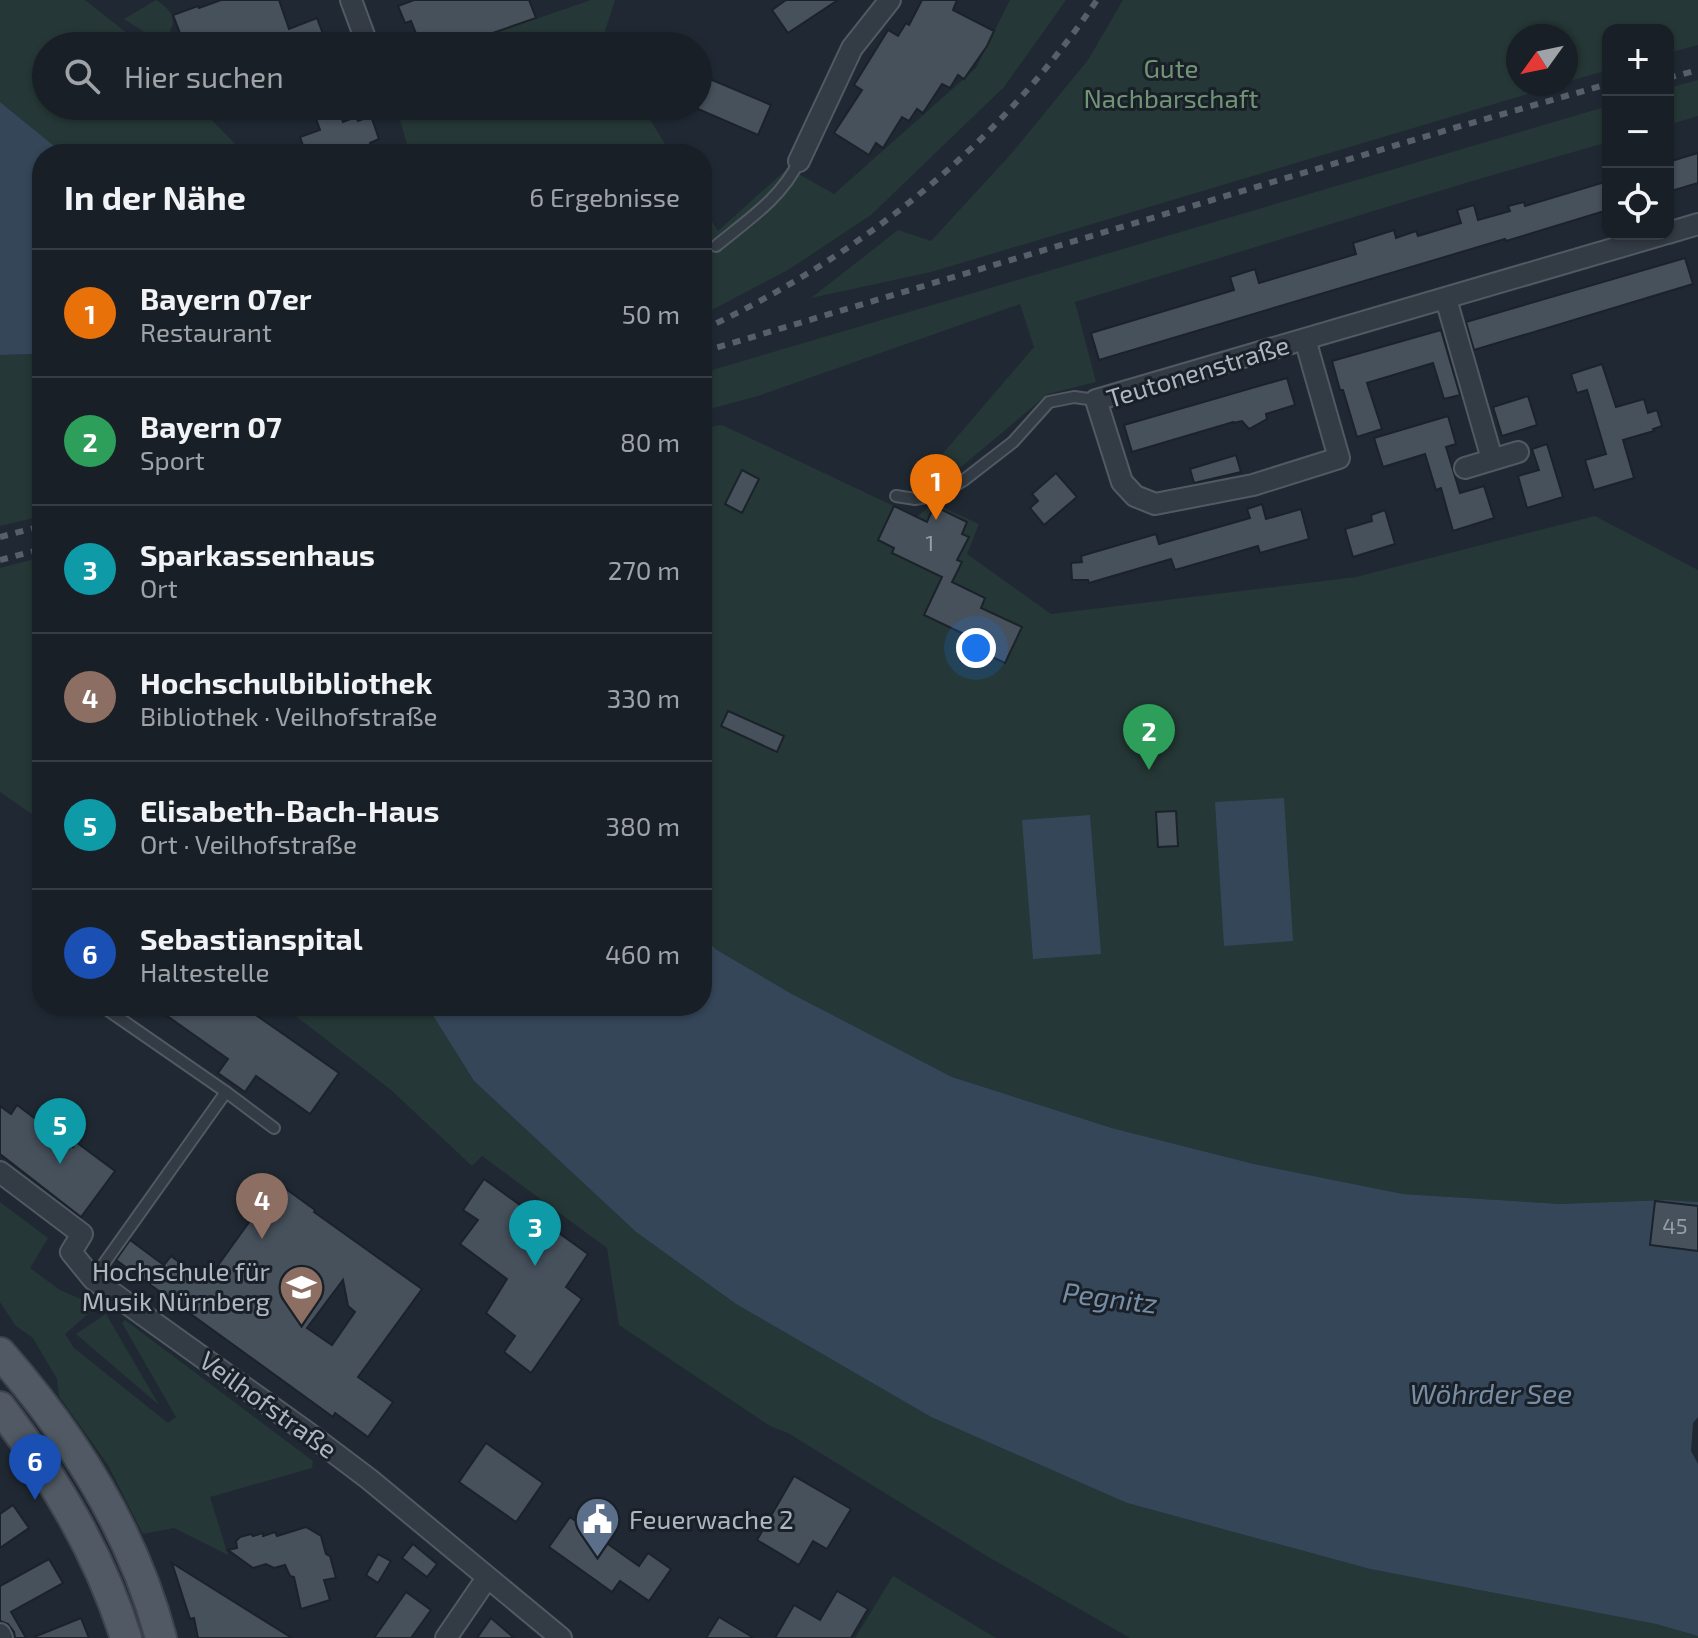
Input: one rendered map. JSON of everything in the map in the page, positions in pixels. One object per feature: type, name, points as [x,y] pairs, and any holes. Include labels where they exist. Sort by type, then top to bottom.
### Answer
[{"type":"main road","points":[[0,1353],[65,1437],[105,1502],[134,1561],[161,1638]]},
{"type":"main road","points":[[0,1407],[45,1469],[75,1518],[101,1571],[126,1638]]},
{"type":"street","points":[[351,0],[363,32]]},
{"type":"street","points":[[799,161],[852,48],[890,0]]},
{"type":"street","name":"Teutonenstraße","points":[[1674,231],[1698,224]]},
{"type":"street","name":"Teutonenstraße","points":[[1305,339],[1339,458],[1253,485],[1155,504],[1135,496],[1122,482],[1096,400],[1643,240]]},
{"type":"street","points":[[1446,299],[1492,459]]},
{"type":"street","points":[[1465,468],[1518,452]]},
{"type":"street","name":"Veilhofstraße","points":[[0,1172],[82,1234],[71,1252],[93,1279],[369,1479],[561,1638]]},
{"type":"street","points":[[446,1638],[487,1578]]},
{"type":"lane","points":[[716,246],[779,193],[799,161]]},
{"type":"lane","points":[[896,496],[915,499],[939,495],[964,480],[1013,442],[1049,402],[1074,397],[1096,400]]},
{"type":"lane","points":[[116,1016],[274,1128]]},
{"type":"lane","points":[[93,1279],[226,1092]]},
{"type":"green space","points":[[0,0],[85,0],[125,32],[32,32],[32,120],[212,120],[235,144],[52,144],[0,102]]},
{"type":"green space","points":[[156,0],[173,19],[169,32],[144,32],[124,19]]},
{"type":"green space","points":[[591,0],[615,0],[605,32],[498,32]]},
{"type":"green space","points":[[1010,0],[1066,0],[1004,87],[871,215],[788,270],[712,310],[712,221],[718,231],[788,168],[834,194],[976,68]]},
{"type":"green space","name":"Gute Nachbarschaft","points":[[1123,0],[1698,0],[1698,45],[1674,51],[1674,24],[1602,24],[1602,72],[1578,79],[1578,24],[1506,24],[1506,96],[1521,96],[931,272],[811,298],[898,230],[931,241],[1011,154],[1088,60]]},
{"type":"green space","points":[[1698,80],[1698,116],[1674,123],[1674,86]]},
{"type":"green space","points":[[1602,108],[1602,144],[1075,302],[1096,382],[1048,394],[936,488],[920,480],[1034,347],[1020,304],[758,396],[712,408],[712,370]]},
{"type":"green space","points":[[400,120],[650,120],[665,144],[407,144]]},
{"type":"green space","points":[[32,354],[32,518],[0,526],[0,355]]},
{"type":"green space","points":[[722,425],[917,517],[933,503],[979,524],[967,554],[1051,614],[1356,577],[1595,516],[1698,570],[1698,1202],[1666,1200],[1560,1204],[1403,1194],[1254,1164],[1112,1128],[952,1077],[792,994],[717,950],[712,946],[712,426]]},
{"type":"green space","points":[[32,560],[32,814],[0,792],[0,568]]},
{"type":"green space","points":[[296,1016],[433,1016],[474,1081],[636,1232],[736,1304],[931,1417],[1127,1503],[1370,1569],[1656,1624],[1698,1638],[1130,1638],[985,1555],[788,1433],[770,1426],[619,1325],[607,1248],[482,1156],[472,1166],[391,1090]]},
{"type":"green space","points":[[0,1202],[48,1238],[30,1268],[60,1290],[97,1306],[65,1334],[74,1348],[168,1423],[176,1417],[122,1323],[125,1320],[313,1461],[312,1468],[210,1497],[228,1555],[174,1528],[143,1534],[108,1465],[59,1396],[57,1379],[33,1338],[16,1326],[0,1302]]},
{"type":"green space","points":[[106,1314],[159,1405],[76,1334]]},
{"type":"green space","points":[[893,1576],[996,1638],[855,1638]]},
{"type":"water","points":[[0,102],[52,144],[32,144],[32,354],[0,355]]},
{"type":"water","points":[[1284,798],[1293,941],[1224,946],[1215,802]]},
{"type":"water","points":[[1090,815],[1101,954],[1033,959],[1022,820]]},
{"type":"water","name":"Wöhrder See","points":[[712,946],[792,994],[952,1077],[1112,1128],[1254,1164],[1403,1194],[1560,1204],[1666,1200],[1698,1202],[1698,1417],[1693,1423],[1691,1451],[1698,1464],[1698,1636],[1656,1624],[1370,1569],[1127,1503],[931,1417],[736,1304],[636,1232],[474,1081],[433,1016],[712,1016]]},
{"type":"building","points":[[221,0],[279,0],[289,29],[317,18],[322,32],[180,32],[173,15]]},
{"type":"building","points":[[414,0],[529,0],[536,18],[496,32],[415,32],[411,21],[405,23],[398,6]]},
{"type":"building","points":[[786,0],[838,0],[788,33],[772,10]]},
{"type":"building","points":[[922,0],[957,0],[953,10],[994,31],[964,79],[958,75],[950,88],[942,84],[923,113],[917,109],[909,121],[902,117],[883,148],[876,143],[869,155],[834,133],[862,90],[854,85],[888,30],[898,36],[906,23],[909,25]]},
{"type":"building","points":[[712,80],[771,105],[758,135],[712,115]]},
{"type":"building","points":[[316,120],[372,120],[379,139],[370,144],[302,144],[300,137],[320,130]]},
{"type":"building","points":[[1698,153],[1698,183],[1674,190],[1674,160]]},
{"type":"building","points":[[1602,183],[1602,212],[1099,360],[1091,333],[1234,290],[1230,277],[1255,269],[1259,283],[1356,254],[1353,243],[1394,230],[1396,238],[1416,231],[1418,236],[1461,223],[1457,210],[1474,205],[1478,220],[1510,211],[1508,206],[1524,202],[1525,206]]},
{"type":"building","points":[[1685,258],[1693,284],[1474,350],[1466,322]]},
{"type":"building","points":[[1441,330],[1460,395],[1444,399],[1433,363],[1367,383],[1382,429],[1357,437],[1332,361]]},
{"type":"building","points":[[1602,364],[1616,407],[1644,399],[1648,413],[1657,410],[1662,426],[1623,440],[1634,478],[1594,490],[1585,460],[1606,454],[1587,390],[1577,393],[1571,374]]},
{"type":"building","points":[[1287,378],[1295,405],[1266,414],[1267,419],[1249,429],[1242,421],[1233,422],[1132,452],[1124,425]]},
{"type":"building","points":[[1528,396],[1537,425],[1502,436],[1493,407]]},
{"type":"building","points":[[1448,416],[1456,444],[1446,447],[1460,493],[1484,486],[1494,518],[1453,531],[1441,488],[1436,490],[1425,454],[1383,467],[1374,438]]},
{"type":"building","points":[[1547,444],[1563,497],[1527,508],[1518,476],[1539,470],[1532,449]]},
{"type":"building","points":[[1236,455],[1241,472],[1194,483],[1190,469]]},
{"type":"building","points":[[742,470],[759,479],[742,513],[725,504]]},
{"type":"building","points":[[1056,473],[1077,497],[1044,525],[1030,508],[1038,501],[1032,494]]},
{"type":"building","points":[[1262,504],[1266,519],[1301,509],[1309,539],[1260,553],[1258,546],[1175,570],[1171,559],[1089,583],[1088,580],[1072,580],[1071,563],[1082,562],[1081,556],[1156,534],[1159,544],[1250,518],[1247,509]]},
{"type":"building","points":[[894,506],[927,522],[934,506],[967,522],[962,534],[969,537],[957,560],[962,562],[952,582],[985,598],[981,608],[1022,627],[1005,663],[962,643],[966,635],[924,615],[942,577],[892,553],[894,548],[878,540]]},
{"type":"building","points":[[1385,510],[1395,544],[1353,557],[1345,529],[1372,521],[1371,515]]},
{"type":"building","points":[[728,711],[784,736],[777,752],[721,726]]},
{"type":"building","points":[[1176,811],[1178,846],[1158,847],[1156,812]]},
{"type":"building","points":[[167,1016],[257,1016],[339,1073],[310,1114],[256,1076],[245,1092],[218,1073],[228,1059]]},
{"type":"building","points":[[17,1105],[73,1147],[76,1142],[115,1171],[81,1217],[0,1154],[0,1106],[11,1114]]},
{"type":"building","points":[[484,1179],[588,1254],[566,1287],[582,1299],[531,1373],[504,1352],[515,1336],[486,1313],[507,1279],[460,1244],[478,1220],[463,1210]]},
{"type":"building","name":"Hochschule für Musik Nürnberg","points":[[258,1181],[273,1184],[275,1181],[422,1289],[358,1377],[393,1402],[368,1437],[335,1413],[333,1417],[116,1260],[130,1240],[164,1265],[171,1256],[206,1282],[252,1218],[241,1210],[251,1196],[253,1185]],"holes":[[[343,1280],[348,1306],[355,1312],[332,1345],[307,1328]]]},
{"type":"building","points":[[1655,1201],[1698,1206],[1698,1251],[1650,1245]]},
{"type":"building","points":[[486,1443],[543,1483],[516,1522],[459,1482]]},
{"type":"building","points":[[794,1476],[851,1509],[827,1549],[813,1541],[799,1565],[757,1540]]},
{"type":"building","points":[[13,1505],[29,1528],[0,1548],[0,1514]]},
{"type":"building","name":"Feuerwache 2","points":[[570,1517],[639,1566],[648,1553],[671,1569],[649,1601],[620,1581],[612,1592],[549,1547]]},
{"type":"building","points":[[306,1527],[321,1536],[336,1578],[324,1580],[330,1600],[301,1609],[294,1577],[290,1576],[285,1565],[274,1568],[266,1564],[253,1568],[228,1550],[237,1548],[236,1541],[240,1537],[275,1532],[277,1536]]},
{"type":"building","points":[[413,1544],[437,1564],[427,1577],[402,1558]]},
{"type":"building","points":[[378,1554],[391,1561],[378,1583],[366,1575]]},
{"type":"building","points":[[49,1559],[63,1583],[11,1612],[26,1638],[15,1638],[8,1624],[0,1621],[0,1586]]},
{"type":"building","points":[[172,1563],[292,1638],[198,1638],[194,1618],[190,1619]]},
{"type":"building","points":[[837,1591],[868,1609],[851,1638],[775,1638],[794,1605],[820,1620]]},
{"type":"building","points":[[406,1592],[431,1610],[411,1638],[374,1638]]},
{"type":"building","points":[[719,1617],[754,1638],[706,1638]]},
{"type":"building","points":[[81,1618],[89,1638],[34,1638],[34,1637]]},
{"type":"building","points":[[491,1618],[514,1638],[477,1638]]},
{"type":"railway","points":[[712,325],[817,268],[871,232],[922,192],[1016,103],[1097,0]]},
{"type":"railway","points":[[1674,76],[1698,70]]},
{"type":"railway","points":[[712,349],[1602,86]]},
{"type":"railway","points":[[0,537],[32,529]]},
{"type":"railway","points":[[0,560],[32,552]]},
{"type":"place","name":"Bayern 07er","points":[[936,520]]},
{"type":"place","name":"Bayern 07","points":[[1149,770]]},
{"type":"place","name":"Elisabeth-Bach-Haus","points":[[60,1164]]},
{"type":"place","name":"Hochschulbibliothek","points":[[262,1239]]},
{"type":"place","name":"Sparkassenhaus","points":[[535,1266]]},
{"type":"place","name":"Hochschule für Musik Nürnberg","points":[[301,1326]]},
{"type":"place","name":"Sebastianspital","points":[[35,1500]]},
{"type":"place","name":"Feuerwache 2","points":[[598,1559]]},
{"type":"water label","name":"Pegnitz","points":[[1110,1298]]}]
